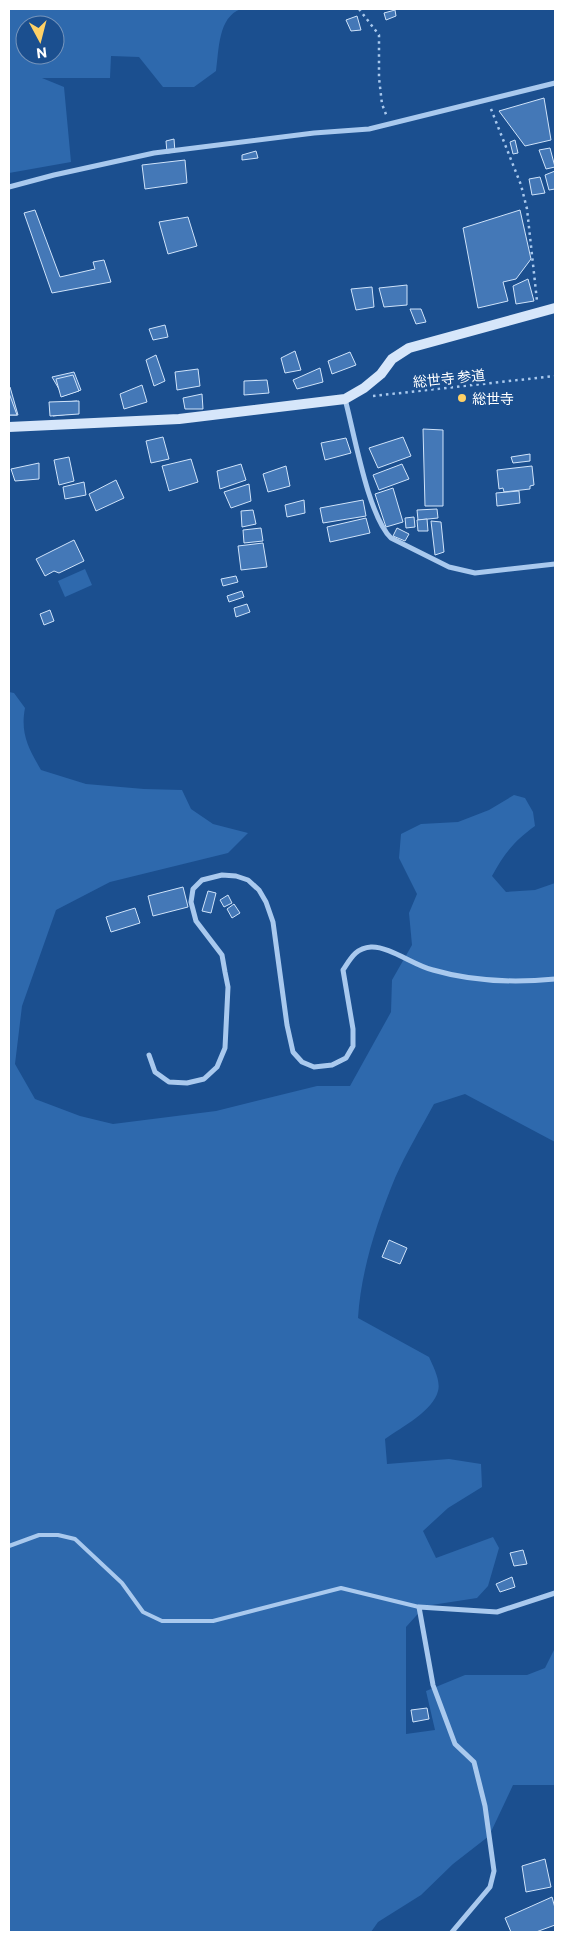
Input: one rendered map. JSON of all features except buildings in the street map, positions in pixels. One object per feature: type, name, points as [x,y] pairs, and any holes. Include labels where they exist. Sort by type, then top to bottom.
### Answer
[{"type":"street","points":[[9,187],[154,153],[314,133],[369,129],[555,83]]},
{"type":"street","points":[[9,427],[179,419],[346,399],[364,388],[381,374],[392,359],[409,348],[555,308]]},
{"type":"street","points":[[346,399],[372,504],[384,531],[391,538],[449,568],[475,573],[555,564]]},
{"type":"street","points":[[149,1055],[155,1072],[169,1082],[187,1083],[204,1079],[217,1067],[225,1048],[228,987],[222,955],[196,922],[191,902],[192,889],[197,884],[202,880],[222,875],[236,876],[248,880],[259,890],[266,902],[272,922],[293,1052],[302,1062],[314,1067],[332,1065],[346,1058],[353,1046],[353,1029],[343,970],[356,951],[372,947],[391,952],[431,970],[480,980],[518,982],[555,979]]},
{"type":"street","points":[[452,1932],[490,1887],[494,1871],[485,1806],[474,1762],[455,1744],[433,1685],[419,1608],[497,1612],[555,1593]]},
{"type":"lane","points":[[9,1546],[39,1535],[58,1535],[75,1539],[122,1583],[142,1612],[162,1620],[213,1621],[341,1588],[419,1608]]},
{"type":"path","points":[[359,9],[379,35],[379,78],[382,104],[390,125]]},
{"type":"path","points":[[488,101],[521,185],[527,208],[538,312]]},
{"type":"path","name":"総世寺 参道","points":[[346,399],[555,376]]},
{"type":"shaded area","points":[[9,9],[241,9],[233,13],[224,27],[219,44],[216,71],[194,87],[163,87],[139,57],[111,56],[110,78],[42,78],[64,87],[71,162],[9,173]]},
{"type":"shaded area","points":[[85,569],[92,585],[65,597],[58,581]]},
{"type":"shaded area","points":[[9,692],[14,693],[25,708],[25,734],[29,748],[41,770],[86,784],[182,790],[191,809],[213,824],[248,833],[228,853],[110,882],[56,910],[22,1006],[15,1064],[35,1099],[80,1116],[113,1124],[216,1111],[317,1086],[350,1086],[391,1012],[392,980],[412,945],[409,913],[417,894],[399,858],[401,834],[421,824],[458,822],[489,810],[514,795],[525,798],[533,812],[535,826],[510,848],[492,876],[506,892],[535,890],[555,883],[555,1142],[465,1094],[434,1104],[399,1169],[382,1212],[366,1264],[358,1318],[429,1357],[438,1378],[438,1391],[424,1412],[385,1439],[387,1464],[449,1459],[481,1464],[482,1487],[448,1508],[423,1531],[436,1558],[493,1537],[499,1548],[488,1586],[477,1598],[425,1606],[406,1627],[406,1734],[435,1730],[426,1691],[465,1675],[527,1675],[545,1668],[555,1648],[555,1785],[513,1785],[489,1836],[453,1864],[421,1895],[378,1922],[371,1932],[9,1932]]},
{"type":"place","name":"総世寺","points":[[462,398]]}]
